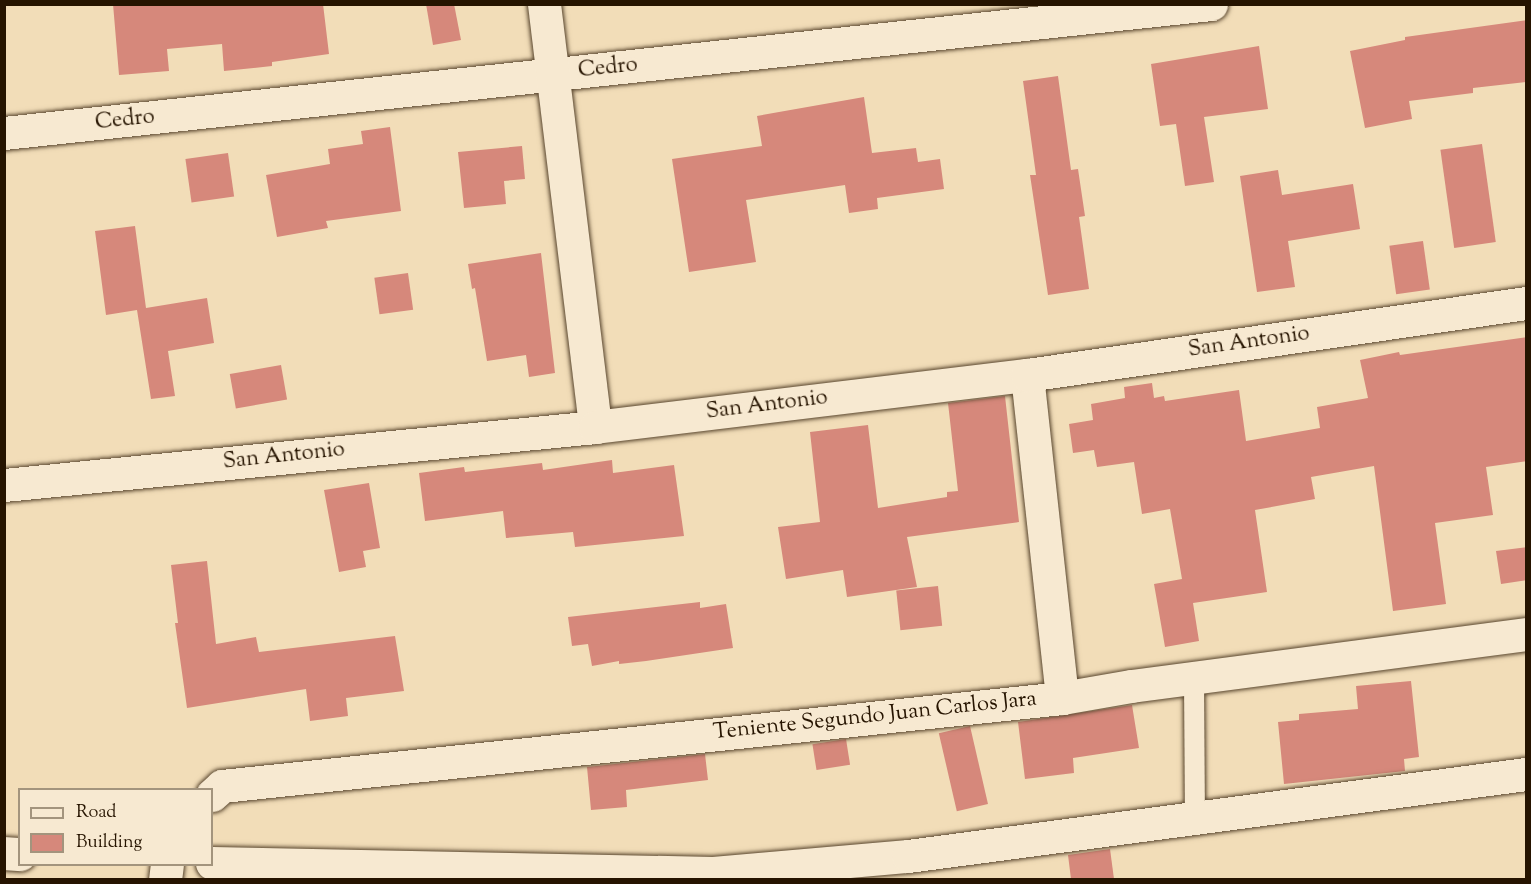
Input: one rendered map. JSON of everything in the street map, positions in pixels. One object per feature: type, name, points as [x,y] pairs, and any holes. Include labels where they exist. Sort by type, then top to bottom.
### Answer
[{"type":"street","points":[[544,4],[595,427]]},
{"type":"street","name":"Cedro","points":[[4,134],[1211,4]]},
{"type":"street","name":"San Antonio","points":[[4,485],[595,427],[1027,375],[1527,303]]},
{"type":"street","points":[[1027,375],[1062,698]]},
{"type":"street","name":"Teniente Segundo Juan Carlos Jara","points":[[217,791],[1062,698],[1527,634]]},
{"type":"street","points":[[213,863],[713,873],[843,864],[1195,820],[1527,774]]},
{"type":"lane","points":[[1194,680],[1195,820]]},
{"type":"building","points":[[113,4],[323,4],[329,54],[272,62],[272,66],[224,71],[222,44],[167,49],[169,71],[119,75]]},
{"type":"building","points":[[426,4],[454,4],[461,40],[433,45]]},
{"type":"building","points":[[1527,20],[1527,82],[1473,88],[1473,93],[1409,101],[1412,119],[1365,128],[1350,51],[1405,40],[1405,37]]},
{"type":"building","points":[[1259,46],[1268,109],[1204,117],[1214,182],[1185,186],[1176,124],[1160,126],[1151,64]]},
{"type":"building","points":[[1058,76],[1071,170],[1078,169],[1085,216],[1079,217],[1089,289],[1048,295],[1030,175],[1036,175],[1023,81]]},
{"type":"building","points":[[864,97],[872,153],[916,148],[918,162],[940,159],[944,189],[877,198],[878,209],[849,213],[845,185],[746,200],[756,262],[689,272],[672,159],[762,146],[757,116]]},
{"type":"building","points":[[390,127],[401,211],[326,221],[328,228],[277,237],[266,175],[330,164],[328,149],[363,144],[361,131]]},
{"type":"building","points":[[1482,144],[1496,242],[1454,248],[1440,150]]},
{"type":"building","points":[[522,146],[525,179],[504,181],[506,204],[464,208],[458,152]]},
{"type":"building","points":[[228,153],[234,197],[192,203],[185,159]]},
{"type":"building","points":[[1278,170],[1282,195],[1353,184],[1360,229],[1288,241],[1295,287],[1257,292],[1240,176]]},
{"type":"building","points":[[135,226],[146,308],[207,298],[214,343],[168,351],[175,396],[151,399],[137,310],[106,315],[95,231]]},
{"type":"building","points":[[1423,241],[1430,290],[1396,294],[1389,246]]},
{"type":"building","points":[[541,253],[555,373],[529,377],[526,355],[487,361],[475,288],[472,289],[468,264]]},
{"type":"building","points":[[408,273],[413,310],[379,314],[374,278]]},
{"type":"building","points":[[1527,337],[1527,461],[1486,467],[1493,515],[1435,523],[1446,604],[1393,611],[1374,466],[1311,477],[1315,499],[1255,510],[1267,592],[1193,603],[1199,641],[1165,647],[1154,584],[1182,579],[1170,509],[1142,514],[1134,462],[1097,467],[1094,450],[1073,453],[1069,424],[1093,420],[1091,404],[1125,398],[1124,387],[1152,383],[1154,398],[1164,396],[1165,401],[1239,390],[1246,441],[1320,428],[1317,407],[1368,398],[1360,360],[1399,352],[1400,355]]},
{"type":"building","points":[[281,365],[287,399],[236,408],[230,374]]},
{"type":"building","points":[[1005,396],[1019,522],[907,537],[917,587],[847,597],[843,570],[786,579],[778,527],[820,522],[810,432],[868,425],[878,508],[947,497],[947,492],[958,491],[948,403]]},
{"type":"building","points":[[612,460],[613,473],[674,465],[684,536],[575,547],[573,532],[506,538],[503,511],[425,521],[419,473],[464,467],[465,472],[542,463],[543,470]]},
{"type":"building","points":[[369,483],[380,548],[363,551],[366,567],[339,572],[324,490]]},
{"type":"building","points":[[1527,547],[1527,580],[1501,584],[1496,551]]},
{"type":"building","points":[[207,561],[216,644],[256,637],[259,652],[395,636],[404,691],[346,698],[348,716],[310,721],[306,689],[187,708],[175,623],[178,623],[171,565]]},
{"type":"building","points":[[938,586],[942,626],[900,630],[896,590]]},
{"type":"building","points":[[700,602],[700,608],[726,604],[733,648],[646,661],[619,664],[619,661],[592,666],[588,644],[572,646],[568,617]]},
{"type":"building","points":[[1411,681],[1419,757],[1404,759],[1405,771],[1284,784],[1278,722],[1299,720],[1299,714],[1358,709],[1356,686]]},
{"type":"building","points":[[1132,705],[1139,748],[1073,758],[1074,773],[1025,779],[1018,722]]},
{"type":"building","points":[[970,726],[988,804],[957,811],[939,733]]},
{"type":"building","points":[[846,739],[850,765],[816,770],[812,744]]},
{"type":"building","points":[[705,754],[708,780],[626,790],[627,807],[591,810],[587,767]]},
{"type":"building","points":[[1110,849],[1114,879],[1071,879],[1068,855]]}]
